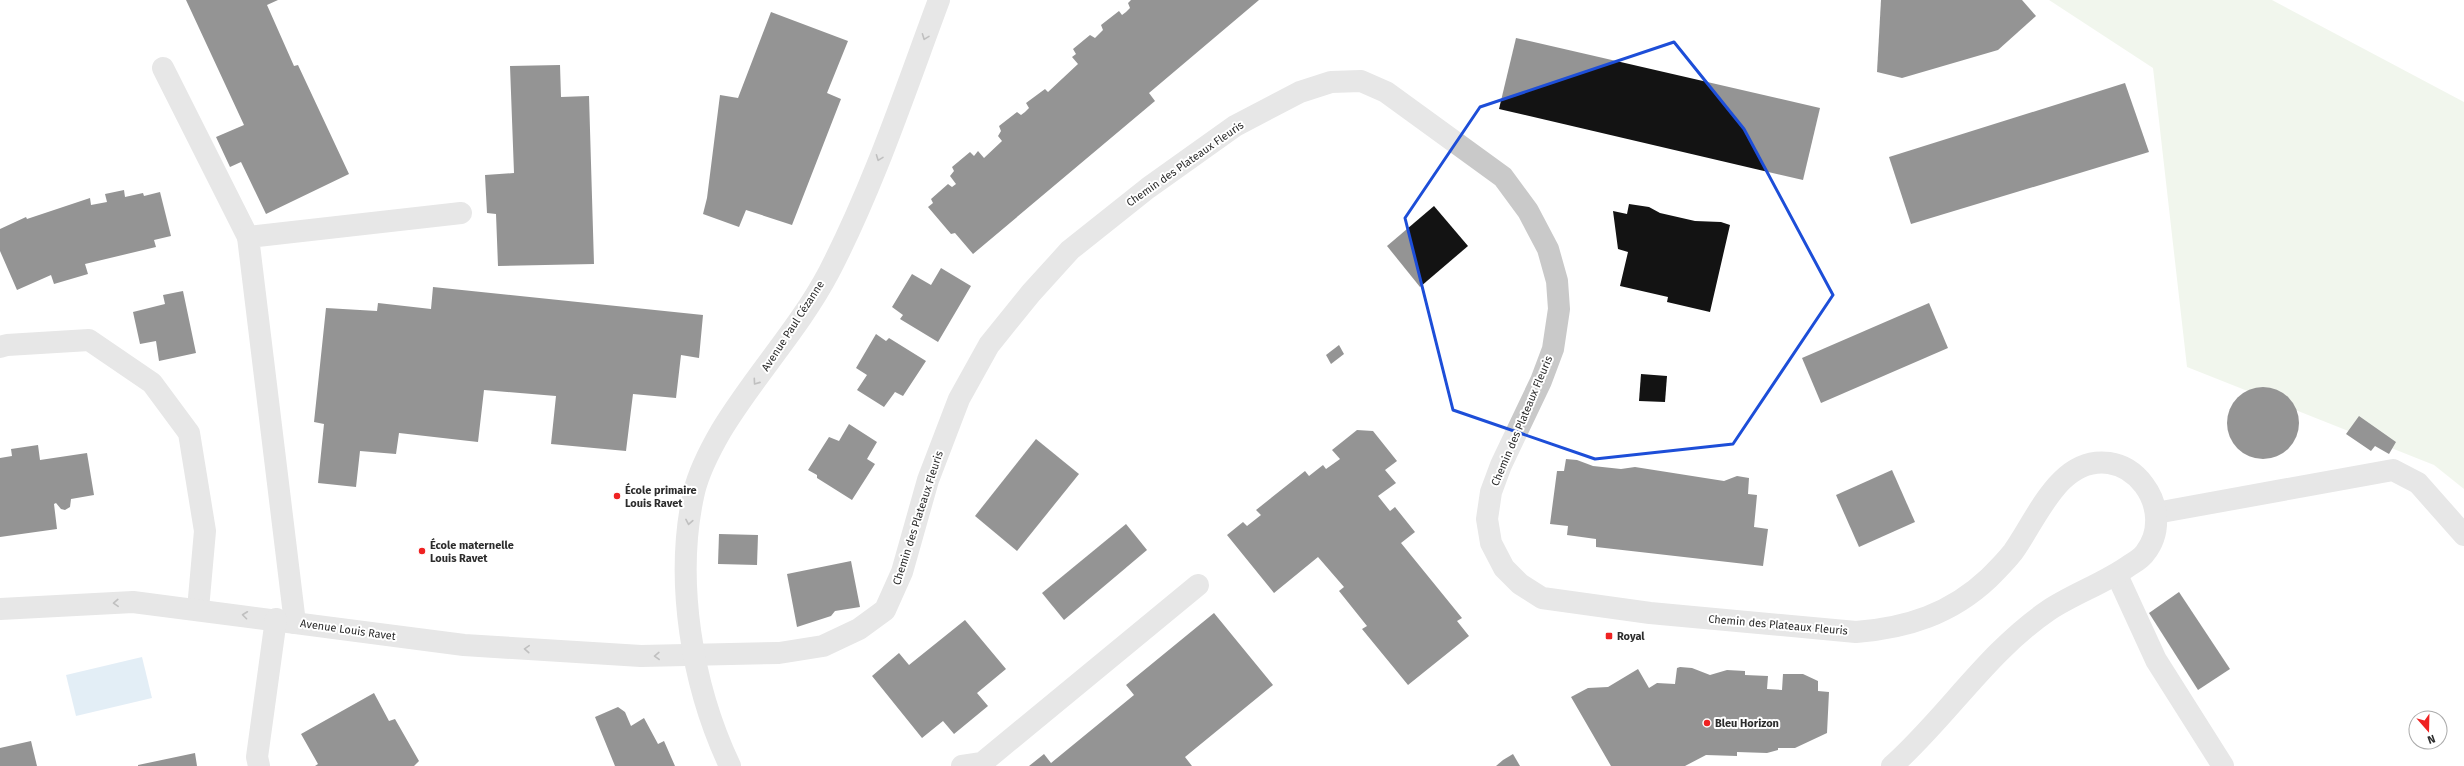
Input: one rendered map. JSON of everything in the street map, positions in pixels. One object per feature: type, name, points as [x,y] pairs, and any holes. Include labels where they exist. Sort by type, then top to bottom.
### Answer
[{"type":"street","name":"Avenue Paul Cézanne","points":[[730,766],[702,695],[687,605],[688,531],[694,491],[704,464],[722,430],[781,346],[828,274],[864,198],[939,0]]},
{"type":"street","points":[[163,68],[248,238],[285,621],[257,757],[259,766]]},
{"type":"street","name":"Chemin des Plateaux Fleuris","points":[[696,654],[779,652],[823,646],[859,629],[885,610],[902,572],[928,480],[959,399],[989,345],[1031,293],[1070,250],[1166,174],[1235,126],[1300,92],[1331,82],[1361,81],[1386,92],[1503,177],[1528,211],[1548,249],[1557,281],[1559,309],[1553,349],[1541,381],[1501,465],[1491,492],[1487,519],[1491,543],[1504,568],[1520,584],[1542,598],[1666,614],[1856,632],[1886,630],[1923,620],[1957,602],[1988,579],[2012,554],[2055,488],[2075,469],[2099,462],[2121,465],[2139,479],[2151,495],[2156,514],[2155,535],[2145,554],[2117,575],[2049,610],[2006,645],[1892,766]]},
{"type":"street","points":[[248,238],[461,213]]},
{"type":"street","points":[[0,347],[6,344],[89,340],[152,383],[189,433],[205,530],[198,610]]},
{"type":"street","points":[[2156,514],[2393,470],[2418,484],[2464,535]]},
{"type":"street","points":[[2117,575],[2156,660],[2223,766]]},
{"type":"street","points":[[962,766],[982,762],[1198,585]]},
{"type":"street","name":"Avenue Louis Ravet","points":[[0,609],[133,602],[464,645],[641,656],[696,654]]},
{"type":"highlighted area","points":[[1674,42],[1744,129],[1833,295],[1733,444],[1595,459],[1453,410],[1405,218],[1480,107]]},
{"type":"green space","points":[[2049,0],[2272,0],[2464,102],[2464,489],[2434,465],[2187,367],[2153,68]]},
{"type":"water","points":[[142,657],[152,698],[76,716],[66,675]]},
{"type":"building","points":[[186,0],[278,0],[267,5],[294,66],[298,65],[349,174],[266,214],[241,162],[230,167],[216,137],[244,125]]},
{"type":"building","points":[[1131,0],[1259,0],[1149,93],[1155,101],[973,254],[955,233],[951,234],[928,207],[933,203],[931,199],[948,184],[952,187],[956,184],[950,176],[954,171],[952,167],[970,152],[974,156],[978,151],[984,158],[1002,141],[998,136],[1001,131],[999,126],[1017,112],[1021,115],[1025,112],[1029,108],[1026,103],[1045,89],[1048,92],[1078,64],[1072,57],[1076,54],[1073,49],[1090,35],[1095,38],[1103,30],[1101,25],[1119,11],[1122,15],[1126,12],[1130,8],[1128,3]]},
{"type":"building","points":[[1881,0],[2022,0],[2036,16],[1998,50],[1902,78],[1877,72]]},
{"type":"building","points":[[771,12],[848,41],[827,93],[841,99],[792,225],[746,210],[739,227],[703,214],[707,198],[720,95],[738,98]]},
{"type":"building","points":[[1516,38],[1820,108],[1803,180],[1499,109]]},
{"type":"building","points":[[560,65],[561,97],[589,96],[594,264],[498,266],[496,214],[487,213],[485,175],[514,173],[510,66]]},
{"type":"building","points":[[2125,83],[2149,152],[1911,224],[1889,157]]},
{"type":"building","points":[[124,190],[125,197],[143,193],[144,196],[160,192],[171,236],[154,240],[156,247],[85,264],[88,274],[54,284],[51,275],[17,290],[0,251],[0,229],[26,217],[27,219],[90,198],[91,205],[107,202],[105,194]]},
{"type":"building","points":[[1629,204],[1649,207],[1660,213],[1695,221],[1721,222],[1730,225],[1710,312],[1667,302],[1668,297],[1620,286],[1628,252],[1618,249],[1613,211],[1627,214]]},
{"type":"building","points":[[1434,206],[1468,246],[1420,287],[1387,246]]},
{"type":"building","points":[[941,268],[971,286],[938,342],[900,319],[903,315],[892,307],[912,274],[931,285]]},
{"type":"building","points":[[433,287],[703,315],[699,358],[681,355],[676,398],[633,394],[626,451],[551,444],[556,396],[484,390],[478,442],[399,433],[396,454],[360,451],[356,487],[318,483],[324,424],[314,422],[326,308],[377,311],[378,303],[431,309]]},
{"type":"building","points":[[183,291],[196,353],[159,361],[156,341],[140,344],[133,312],[165,304],[163,295]]},
{"type":"building","points":[[1929,303],[1948,348],[1821,403],[1802,358]]},
{"type":"building","points":[[876,334],[886,341],[889,338],[926,361],[903,396],[895,392],[884,407],[857,390],[867,375],[856,368]]},
{"type":"building","points":[[1339,345],[1344,354],[1331,364],[1326,355]]},
{"type":"building","points":[[1641,374],[1667,376],[1665,402],[1639,401]]},
{"type":"building","points":[[2263,387],[2283,393],[2293,403],[2299,423],[2293,443],[2283,453],[2263,459],[2243,453],[2233,443],[2227,423],[2233,403],[2243,393]]},
{"type":"building","points":[[2359,416],[2396,442],[2389,454],[2375,446],[2371,451],[2346,434]]},
{"type":"building","points":[[849,424],[877,442],[867,459],[875,464],[852,500],[817,478],[817,475],[808,470],[829,437],[839,441]]},
{"type":"building","points":[[1357,430],[1373,431],[1397,461],[1385,470],[1396,483],[1378,496],[1390,511],[1395,507],[1415,532],[1401,543],[1462,618],[1457,621],[1469,636],[1408,685],[1362,629],[1367,626],[1339,591],[1344,587],[1318,557],[1274,593],[1227,535],[1243,522],[1247,526],[1261,515],[1256,510],[1305,471],[1309,476],[1323,465],[1326,469],[1340,459],[1332,450]]},
{"type":"building","points":[[1036,439],[1079,474],[1017,551],[975,516]]},
{"type":"building","points":[[38,445],[40,460],[87,453],[94,495],[71,499],[70,507],[65,510],[61,509],[56,503],[54,504],[57,529],[0,537],[0,458],[12,456],[11,449]]},
{"type":"building","points":[[1566,459],[1577,460],[1593,466],[1621,469],[1635,467],[1724,481],[1737,476],[1749,478],[1748,494],[1757,495],[1754,527],[1768,529],[1763,566],[1596,547],[1596,539],[1567,535],[1568,526],[1550,524],[1557,471],[1564,471]]},
{"type":"building","points":[[1892,470],[1915,522],[1859,547],[1836,495]]},
{"type":"building","points":[[1126,524],[1147,550],[1064,620],[1042,593]]},
{"type":"building","points":[[719,534],[758,535],[757,565],[718,564]]},
{"type":"building","points":[[851,561],[860,607],[835,611],[831,616],[797,627],[787,574]]},
{"type":"building","points":[[2179,592],[2230,669],[2198,690],[2149,613]]},
{"type":"building","points":[[1214,613],[1273,685],[1185,757],[1192,766],[1029,766],[1044,754],[1051,763],[1134,695],[1126,685]]},
{"type":"building","points":[[965,620],[1006,669],[977,693],[988,706],[954,734],[943,721],[922,738],[872,676],[899,653],[909,665]]},
{"type":"building","name":"Bleu Horizon","points":[[1677,668],[1692,668],[1710,675],[1727,670],[1745,671],[1745,675],[1768,676],[1767,689],[1782,690],[1783,674],[1803,674],[1818,681],[1818,691],[1829,692],[1827,733],[1795,748],[1778,748],[1778,750],[1767,753],[1737,752],[1737,756],[1706,755],[1685,766],[1611,766],[1571,697],[1588,688],[1608,687],[1638,669],[1649,688],[1657,683],[1675,684]]},
{"type":"building","points":[[374,693],[389,721],[395,719],[419,761],[414,766],[315,766],[318,764],[301,734]]},
{"type":"building","points":[[618,707],[625,712],[631,726],[644,718],[658,744],[664,741],[675,766],[615,766],[595,717]]},
{"type":"building","points":[[31,741],[37,766],[0,766],[0,748]]},
{"type":"building","points":[[195,753],[197,766],[138,766],[138,765]]},
{"type":"building","points":[[1513,754],[1520,766],[1496,766],[1503,760]]},
{"type":"place","name":"École primaire Louis Ravet","points":[[617,496]]},
{"type":"place","name":"École maternelle Louis Ravet","points":[[422,551]]},
{"type":"place","name":"Royal","points":[[1609,636]]},
{"type":"place","name":"Bleu Horizon","points":[[1707,723]]}]
